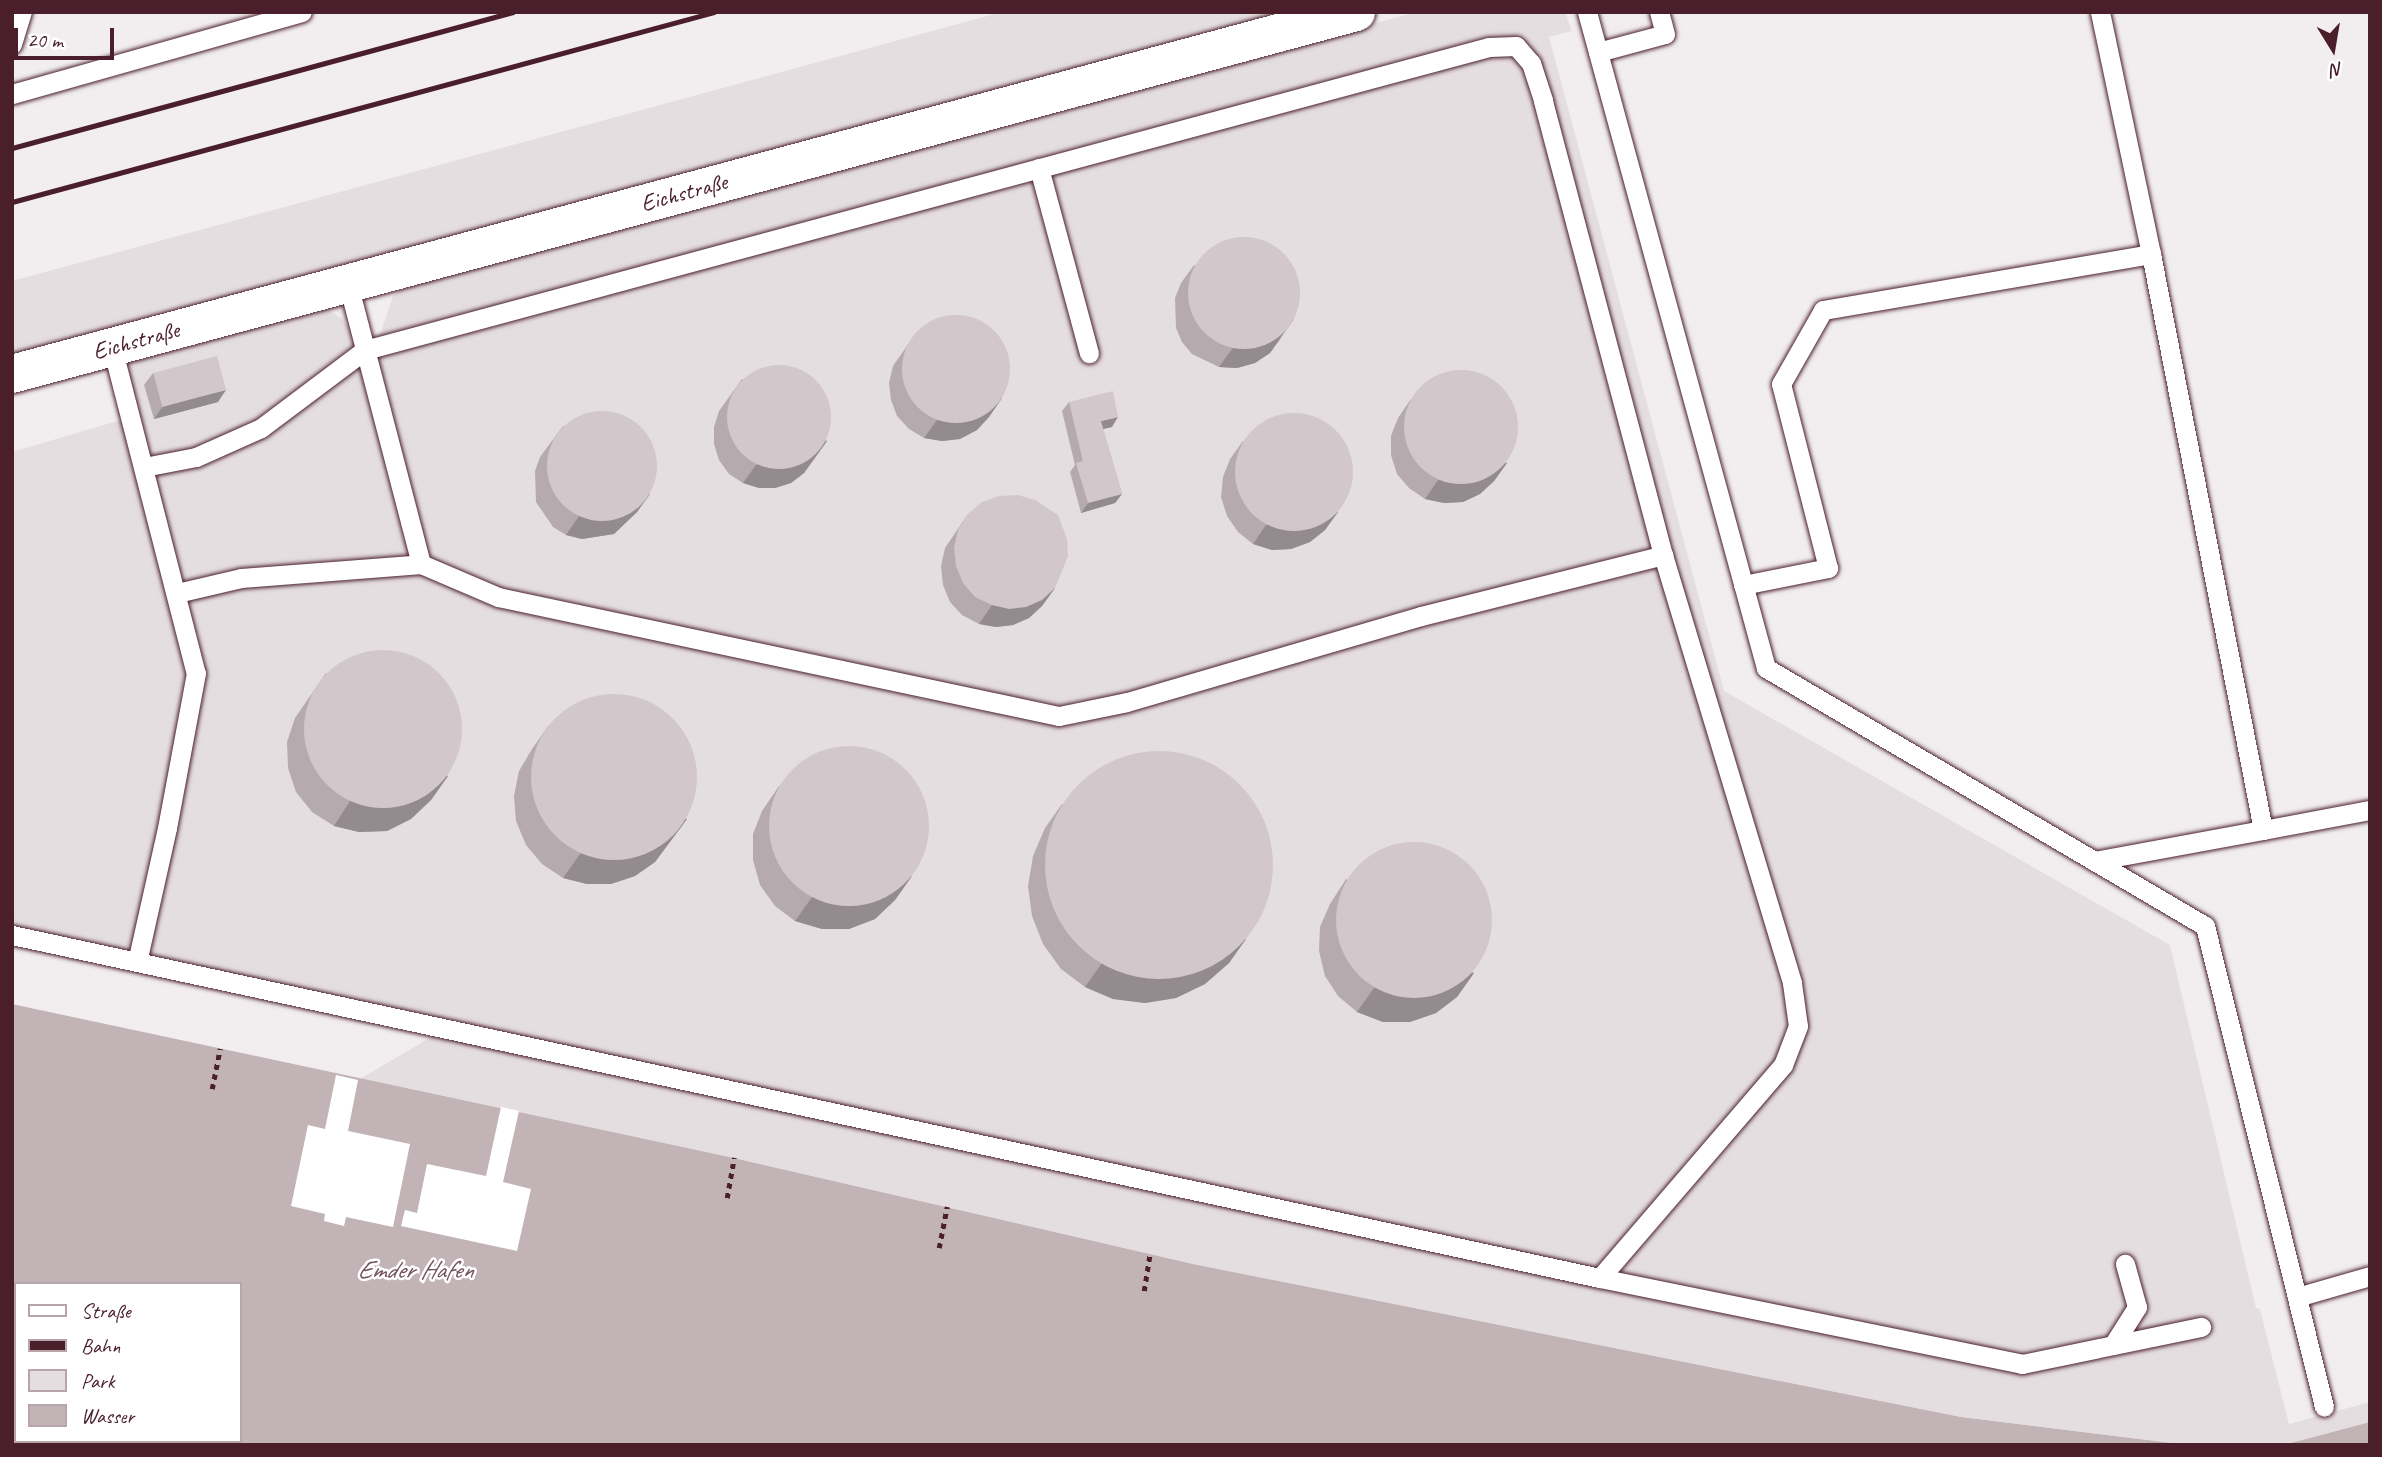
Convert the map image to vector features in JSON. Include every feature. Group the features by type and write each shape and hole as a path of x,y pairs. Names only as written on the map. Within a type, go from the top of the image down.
{"street":[{"name":"Eichstraße","path":"12,374 1356,12"}],"lane":[{"path":"12,44 22,12"},
{"path":"12,94 302,12"},
{"path":"1587,12 1766,668 2205,926 2324,1406"},
{"path":"1598,52 1665,34 1659,12"},
{"path":"2100,12 2151,254 2263,830"},
{"path":"144,467 196,457 261,428 365,350 1489,47 1516,46 1531,63 1543,101 1663,555 1792,983 1798,1026 1783,1065 1600,1278"},
{"path":"1039,168 1089,353"},
{"path":"1743,585 1828,568 1781,384 1823,310 2151,254"},
{"path":"348,284 421,564"},
{"path":"113,347 196,673 167,828 137,962"},
{"path":"177,593 241,578 421,564 498,597 1059,716 1127,702 1421,616 1663,555"},
{"path":"2094,861 2370,810"},
{"path":"12,935 1600,1278 2022,1364 2201,1327"},
{"path":"2113,1345 2137,1307 2125,1264"},
{"path":"2297,1297 2370,1276"}],"path":[{"path":"212,1089 220,1049"},
{"path":"727,1198 734,1158"},
{"path":"939,1248 947,1207"},
{"path":"1144,1292 1150,1254"}],"shaded area":[{"path":"12,12 2370,12 2370,1422 2283,1445 2188,1445 734,1158 12,1004"}],"green space":[{"path":"1002,12 1289,12 325,307 343,320 365,350 381,332 393,296 418,279 1417,12 1565,12 1572,31 1549,37 1724,691 2170,945 2256,1308 2260,1309 2289,1424 2370,1402 2370,1422 2283,1445 2188,1445 1961,1417 1193,1264 734,1158 358,1080 445,1029 12,935 12,452 131,417 112,347 12,374 12,281"}],"water":[{"name":"Emder Hafen","path":"12,1004 734,1158 1193,1264 1961,1417 2188,1445 12,1445"},
{"path":"2370,1422 2370,1445 2283,1445"}],"pier":[{"path":"336,1075 358,1080 348,1131 410,1144 393,1227 346,1217 344,1226 324,1221 325,1214 291,1206 308,1125 325,1129"},
{"path":"501,1107 519,1111 503,1182 531,1189 517,1251 401,1226 405,1210 417,1213 427,1164 486,1176"}],"building":[{"path":"1244,237 1266,241 1284,253 1296,271 1300,293 1296,315 1284,333 1266,345 1244,349 1222,345 1204,333 1192,315 1188,293 1192,271 1204,253 1222,241"},
{"path":"956,315 977,319 994,331 1006,348 1010,369 1006,390 994,407 977,419 956,423 935,419 918,407 906,390 902,369 906,348 918,331 935,319"},
{"path":"217,356 226,390 162,407 153,373"},
{"path":"779,365 799,369 816,380 827,397 831,417 827,437 816,454 799,465 779,469 759,465 742,454 731,437 727,417 731,397 742,380 759,369"},
{"path":"1461,370 1483,374 1493,379 1509,395 1514,405 1518,427 1514,449 1509,459 1493,475 1483,480 1461,484 1439,480 1429,475 1413,459 1408,449 1404,427 1408,405 1413,395 1429,379 1439,374"},
{"path":"1113,391 1118,417 1101,421 1122,494 1088,503 1076,463 1083,461 1069,402"},
{"path":"602,411 623,416 641,427 652,445 657,466 652,487 641,505 623,516 602,521 581,516 563,505 552,487 547,466 552,445 563,427 581,416"},
{"path":"1294,413 1317,418 1336,430 1348,449 1353,472 1348,495 1336,514 1317,526 1294,531 1271,526 1252,514 1240,495 1235,472 1240,449 1252,430 1271,418"},
{"path":"1018,495 1035,500 1058,515 1067,539 1068,556 1055,588 1042,600 1026,607 1009,609 975,597 963,583 956,566 954,548 958,530 968,514 982,502 999,496"},
{"path":"383,650 413,656 439,673 456,699 462,729 456,759 439,785 413,802 383,808 353,802 327,785 310,759 304,729 310,699 327,673 353,656"},
{"path":"614,694 646,700 673,718 691,745 697,777 691,809 673,836 646,854 614,860 582,854 555,836 537,809 531,777 537,745 555,718 582,700"},
{"path":"849,746 880,752 905,770 923,795 929,826 923,857 905,882 880,900 849,906 818,900 793,882 775,857 769,826 775,795 793,770 818,752"},
{"path":"1159,751 1192,756 1213,765 1231,777 1247,793 1268,832 1273,865 1268,898 1259,919 1247,937 1231,953 1192,974 1159,979 1126,974 1105,965 1087,953 1071,937 1050,898 1045,865 1050,832 1059,811 1071,793 1087,777 1126,756"},
{"path":"1414,842 1444,848 1469,865 1486,890 1492,920 1486,950 1469,975 1444,992 1414,998 1384,992 1359,975 1342,950 1336,920 1342,890 1359,865 1384,848"}],"railway":[{"path":"12,148 513,12"},
{"path":"12,202 714,12"}]}
